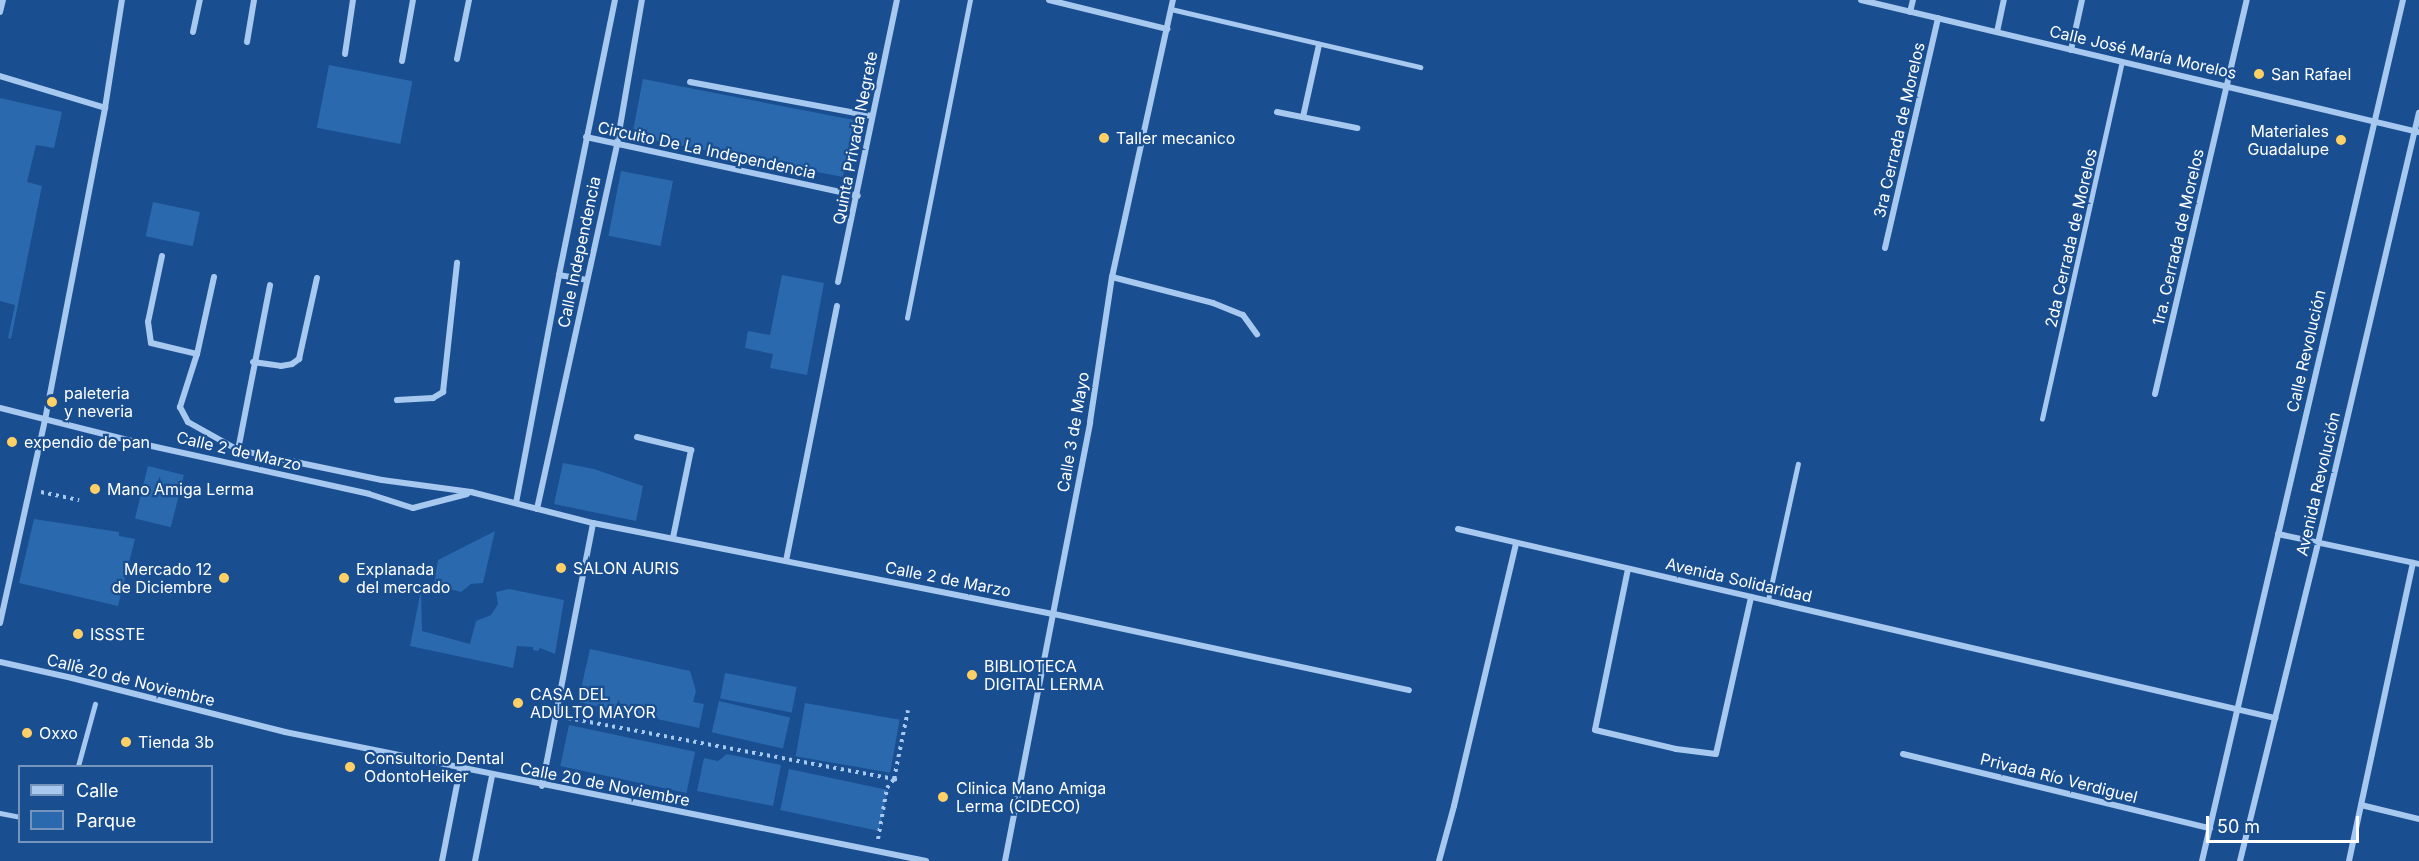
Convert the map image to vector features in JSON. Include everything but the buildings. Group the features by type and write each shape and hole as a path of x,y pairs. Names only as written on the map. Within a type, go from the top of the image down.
{"street":[{"path":"0,12 3,0"},
{"path":"0,623 45,420 105,108 122,0"},
{"path":"193,32 200,0"},
{"path":"248,42 255,0"},
{"path":"345,54 353,0"},
{"path":"402,61 413,0"},
{"path":"457,59 469,0"},
{"name":"Calle Independencia","path":"516,503 586,137 615,0"},
{"name":"Calle Independencia","path":"537,509 617,144 642,0"},
{"name":"Quinta Privada Negrete","path":"838,282 858,196 872,116 897,0"},
{"path":"1049,0 1167,28"},
{"name":"Calle 3 de Mayo","path":"1005,861 1090,422 1112,277 1173,0"},
{"name":"Calle José María Morelos","path":"1861,0 2374,119 2417,131"},
{"path":"1910,12 1913,0"},
{"path":"1997,32 2004,0"},
{"path":"2071,50 2082,0"},
{"name":"1ra. Cerrada de Morelos","path":"2155,394 2247,0"},
{"name":"Calle Revolución","path":"2202,861 2403,0"},
{"name":"3ra Cerrada de Morelos","path":"1885,248 1938,18"},
{"path":"1303,117 1319,45"},
{"path":"0,76 105,108"},
{"path":"690,82 872,116"},
{"path":"1276,112 1356,128"},
{"name":"Avenida Revolución","path":"2240,861 2417,131 2419,113"},
{"name":"Circuito De La Independencia","path":"586,137 858,196"},
{"path":"162,256 148,322 151,343 197,354 214,277"},
{"path":"397,400 433,398 443,392 457,263"},
{"path":"559,275 586,280"},
{"path":"1112,277 1213,303 1243,315 1257,334"},
{"path":"253,362 281,366 292,364 299,359 317,278"},
{"path":"238,450 253,362 270,285"},
{"path":"786,561 837,306"},
{"name":"Calle 2 de Marzo","path":"197,354 181,398 180,407 183,416 238,450 382,480 471,492 593,523 1054,614 1409,690"},
{"name":"Calle 2 de Marzo","path":"0,408 369,494 413,508 471,492"},
{"path":"637,437 691,450 673,538"},
{"path":"542,786 593,523"},
{"name":"Avenida Solidaridad","path":"1458,529 2276,718"},
{"path":"2278,534 2416,563 2349,861"},
{"path":"1439,861 1516,543"},
{"path":"1628,569 1595,730 1676,749 1716,754 1751,597"},
{"name":"Calle 20 de Noviembre","path":"0,662 285,732 492,776 926,861"},
{"name":"Privada Río Verdiguel","path":"1903,754 2210,828"},
{"path":"442,861 460,769"},
{"path":"475,861 492,776"},
{"path":"2361,805 2419,819"}],"lane":[{"path":"907,318 970,0"},
{"path":"1171,9 1420,67"},
{"name":"2da Cerrada de Morelos","path":"2042,419 2122,62"},
{"path":"1768,600 1798,464"},
{"path":"78,765 95,704"},
{"path":"0,813 18,817"}],"path":[{"path":"29,489 79,500"},
{"path":"876,852 887,788 894,779 909,710"},
{"path":"556,715 901,781"}],"green space":[{"path":"329,65 412,81 400,144 317,128"},
{"path":"643,79 854,120 843,177 632,136"},
{"path":"0,98 62,112 54,148 36,145 27,182 42,186 11,339 8,338 15,305 0,301"},
{"path":"621,171 673,181 660,246 608,236"},
{"path":"153,202 200,212 193,246 146,236"},
{"path":"782,275 824,283 807,375 770,368 773,354 745,348 748,331 770,335"},
{"path":"563,463 594,469 643,486 636,521 554,504"},
{"path":"148,466 184,475 171,527 135,518"},
{"path":"34,519 119,532 119,536 135,539 118,606 19,583"},
{"path":"495,531 483,583 471,584 461,592 434,585 438,560"},
{"path":"509,589 564,600 555,654 540,648 538,651 533,650 533,647 517,646 513,668 410,646 421,590 422,631 470,644 476,621 491,615 498,604 496,592"},
{"path":"590,649 690,671 696,691 693,702 704,704 699,728 578,702"},
{"path":"725,673 797,687 792,712 720,699"},
{"path":"719,701 790,717 783,749 712,732"},
{"path":"805,703 900,720 890,773 796,756"},
{"path":"569,725 695,752 686,793 560,766"},
{"path":"727,754 781,765 773,806 697,791 704,758 718,761"},
{"path":"789,769 888,790 879,831 780,810"}],"place":[{"name":"San Rafael","path":"2259,74"},
{"name":"Taller mecanico","path":"1104,138"},
{"name":"Materiales Guadalupe","path":"2341,140"},
{"name":"paleteria y neveria","path":"52,402"},
{"name":"expendio de pan","path":"12,442"},
{"name":"Mano Amiga Lerma","path":"95,489"},
{"name":"SALON AURIS","path":"561,568"},
{"name":"Mercado 12 de Diciembre","path":"224,578"},
{"name":"Explanada del mercado","path":"344,578"},
{"name":"ISSSTE","path":"78,634"},
{"name":"BIBLIOTECA DIGITAL LERMA","path":"972,675"},
{"name":"CASA DEL ADULTO MAYOR","path":"518,703"},
{"name":"Oxxo","path":"27,733"},
{"name":"Tienda 3b","path":"126,742"},
{"name":"Consultorio Dental OdontoHeiker","path":"350,767"},
{"name":"Clinica Mano Amiga Lerma (CIDECO)","path":"943,797"}]}
